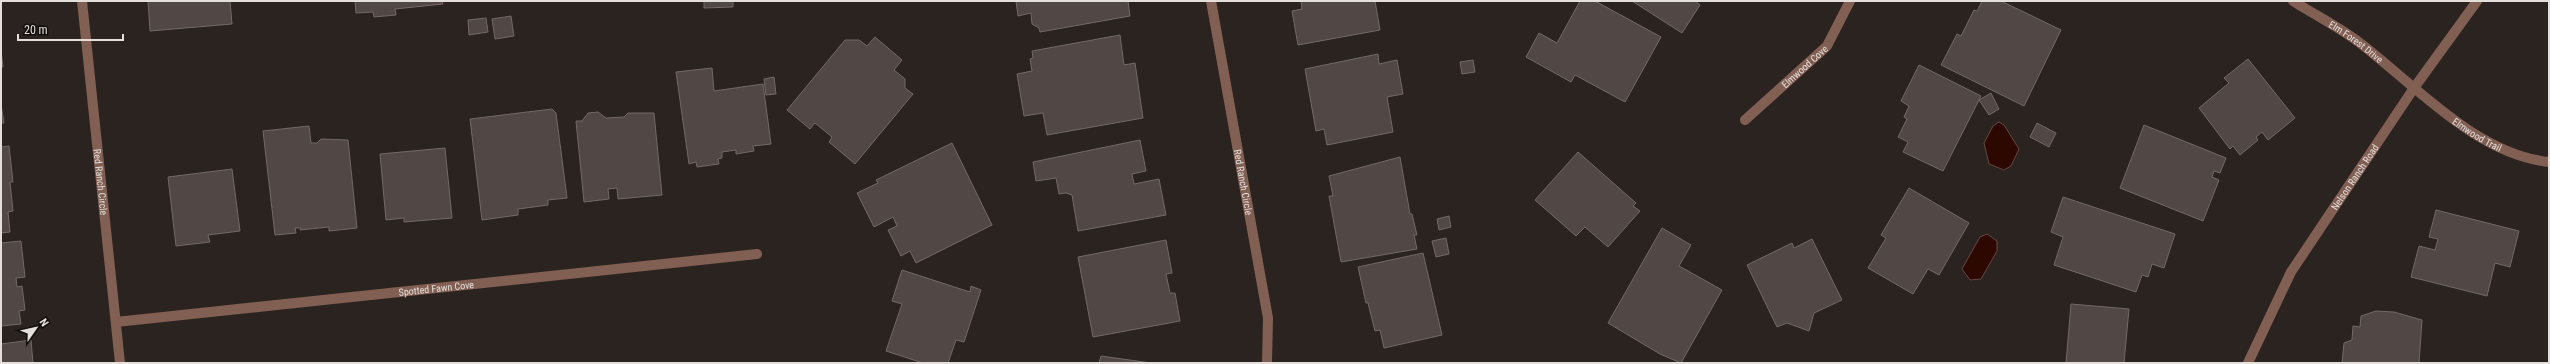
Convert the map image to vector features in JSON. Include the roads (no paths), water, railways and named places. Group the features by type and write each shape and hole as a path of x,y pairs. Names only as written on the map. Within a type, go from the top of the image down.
{"street":[{"name":"Red Ranch Circle","path":"82,1 120,363"},
{"name":"Red Ranch Circle","path":"1211,1 1268,318 1267,363"},
{"name":"Elmwood Cove","path":"1745,120 1827,46 1850,1"},
{"name":"Elm Forest Drive","path":"2293,1 2358,41 2414,88"},
{"name":"Nelson Ranch Road","path":"2248,363 2291,272 2414,88 2478,1"},
{"name":"Elmwood Trail","path":"2414,88 2465,130 2528,160 2549,162"},
{"name":"Spotted Fawn Cove","path":"116,322 757,254"}]}
